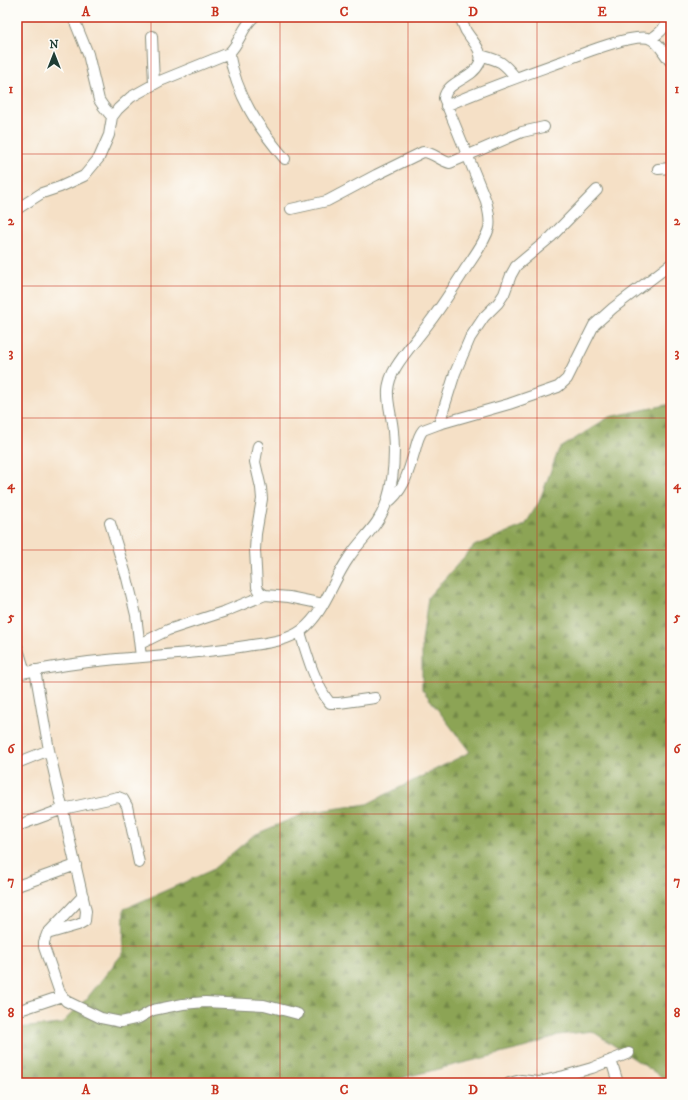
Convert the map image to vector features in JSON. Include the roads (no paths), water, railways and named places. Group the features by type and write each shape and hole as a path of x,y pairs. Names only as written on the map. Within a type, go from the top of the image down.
{"street":[{"path":"73,17 88,54 100,100 112,117"},
{"path":"17,209 42,193 84,176 99,158 109,134 112,117 118,108 131,97 154,84 229,53 233,49 244,28 254,17"},
{"path":"17,646 21,673 116,659 209,652 276,641 291,637 300,632 313,620 341,569 355,548 376,524 386,504 391,487 393,458 393,430 387,399 390,378 396,367 430,322 472,259 483,242 489,228 489,213 486,201 444,98 446,92 454,84 478,67 480,62 480,55 477,48 460,17"},
{"path":"651,39 663,29 666,24 666,17"},
{"path":"152,36 154,84"},
{"path":"446,106 516,78 598,48 641,38 651,39 657,44 666,58 671,62"},
{"path":"229,53 235,79 243,99 266,136 285,159"},
{"path":"480,55 500,61 516,78"},
{"path":"291,209 327,201 422,152 431,153 445,162 450,163 522,132 544,127"},
{"path":"658,169 671,168"},
{"path":"439,424 455,373 470,338 484,317 498,303 504,294 511,274 516,266 551,237 597,190"},
{"path":"386,504 393,499 400,490 407,475 421,433 426,428 508,404 558,387 567,379 594,325 607,313 671,264"},
{"path":"258,446 255,462 262,488 262,499 256,534 255,565 257,587 260,592 265,595"},
{"path":"110,523 128,578 136,615 141,657"},
{"path":"140,644 168,630 226,611 265,595 294,597 323,604"},
{"path":"300,632 312,671 330,703 334,704 375,698"},
{"path":"35,670 49,750 86,911 85,921 78,925 47,934"},
{"path":"17,763 49,750"},
{"path":"17,826 63,809 118,797 123,799 127,806 139,863"},
{"path":"17,886 76,865"},
{"path":"82,896 47,934 44,942 44,947 54,978 62,996 66,1001 101,1018 121,1022 139,1018 153,1010 183,1004 205,1002 264,1005 298,1014"},
{"path":"17,1011 62,996"},
{"path":"509,1083 521,1080 539,1082 569,1079 629,1053"},
{"path":"612,1060 618,1083"}]}
